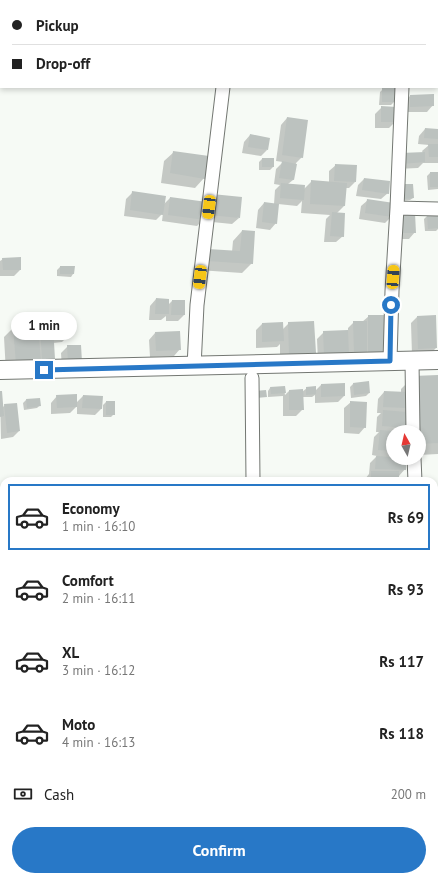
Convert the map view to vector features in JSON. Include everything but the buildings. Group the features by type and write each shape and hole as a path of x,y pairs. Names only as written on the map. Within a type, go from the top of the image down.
{"street":[{"path":"194,366 197,304 223,88"},
{"path":"390,361 402,88"},
{"path":"397,208 438,209"},
{"path":"0,370 438,360"},
{"path":"412,361 413,425"},
{"path":"252,378 254,477"},
{"path":"414,465 415,477"}],"route":[{"path":"44,370 390,361 391,305"}]}
